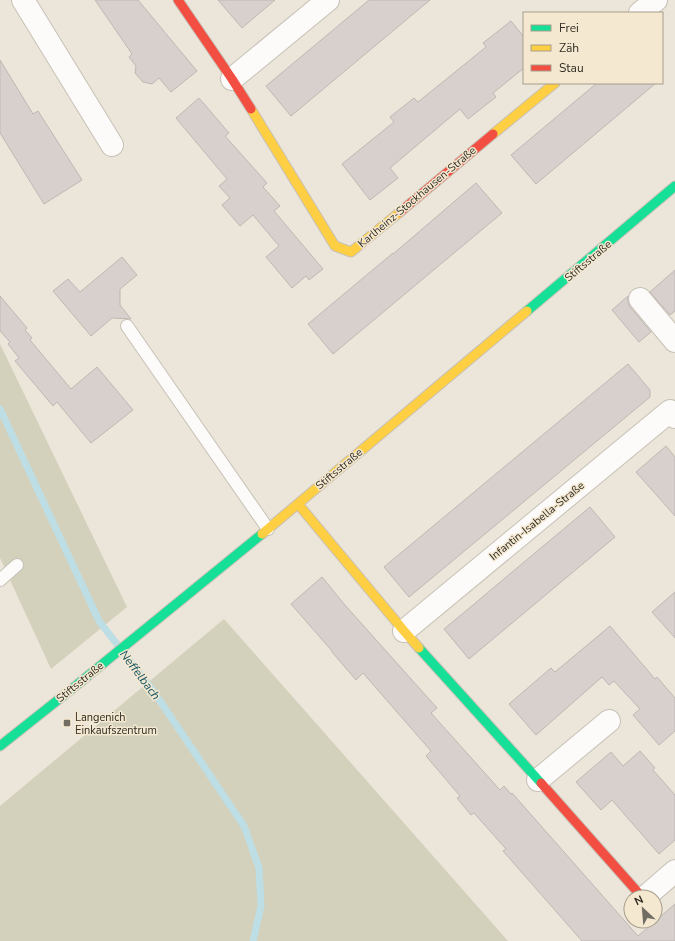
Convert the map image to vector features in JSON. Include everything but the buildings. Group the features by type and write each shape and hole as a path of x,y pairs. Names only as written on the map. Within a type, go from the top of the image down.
{"street":[{"path":"23,0 112,145"},
{"name":"Karlheinz-Stockhausen-Straße","path":"178,0 232,79 335,246 351,252 554,84"},
{"path":"232,79 328,0"},
{"path":"641,12 656,0"},
{"name":"Stiftsstraße","path":"0,746 298,504 675,186"},
{"path":"640,300 675,341"},
{"name":"Infantin-Isabella-Straße","path":"404,631 673,412"},
{"path":"298,504 404,631 635,889"},
{"path":"538,780 609,721"},
{"path":"654,889 675,871"}],"lane":[{"path":"127,326 268,528"},
{"path":"0,580 17,565"}],"shaded area":[{"path":"0,344 127,607 51,669 0,558"},
{"path":"224,619 508,941 0,941 0,806"}],"waterway":[{"name":"Neffelbach","path":"0,409 99,621 154,692 244,826 259,868 261,906 253,941"}],"traffic: fast":[{"path":"527,311 675,186"},
{"path":"0,746 262,534"},
{"path":"419,648 541,783"}],"traffic: slow":[{"path":"493,134 554,84"},
{"path":"251,109 335,246 351,252 400,212"},
{"path":"262,534 527,311"},
{"path":"298,504 419,648"}],"traffic: jam":[{"path":"178,0 251,109"},
{"path":"400,212 493,134"},
{"path":"541,783 635,889"}],"place":[{"name":"Langenich Einkaufszentrum","path":"67,723"}]}
